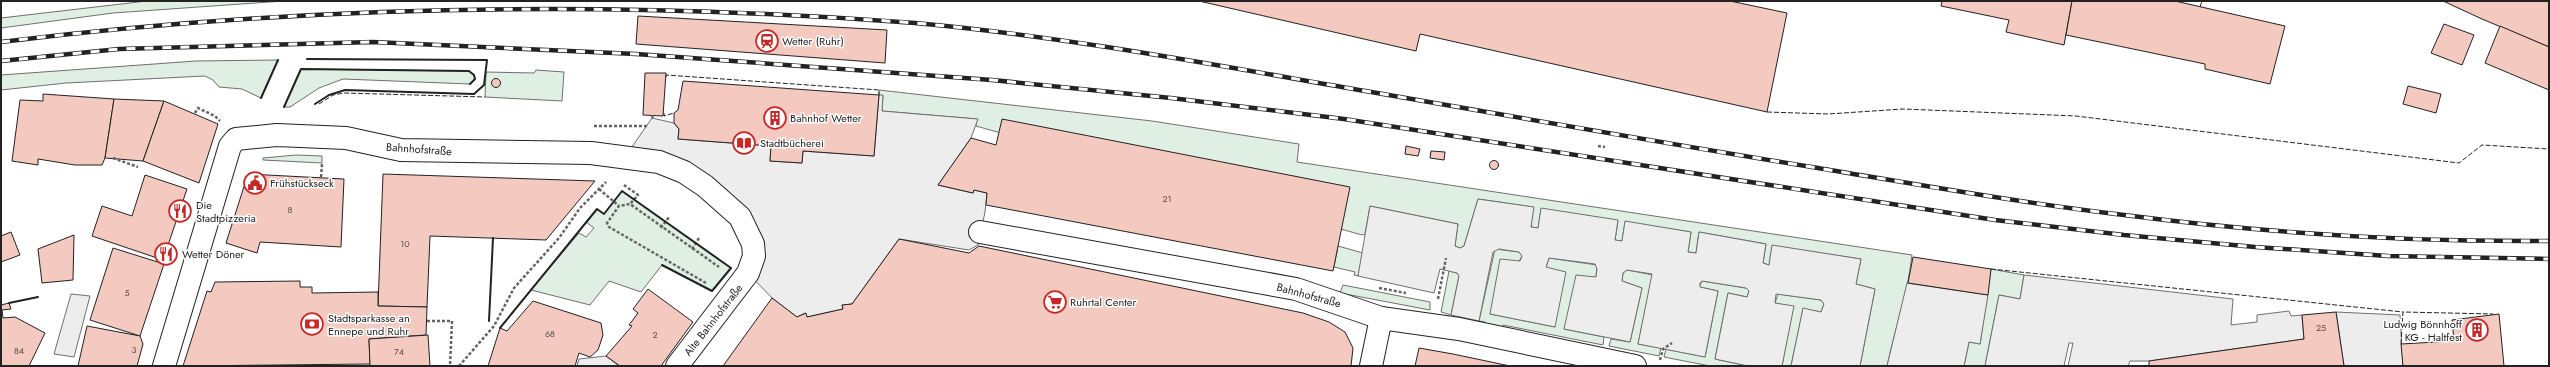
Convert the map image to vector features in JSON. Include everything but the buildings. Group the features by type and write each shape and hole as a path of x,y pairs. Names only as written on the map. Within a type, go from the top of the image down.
{"street":[{"name":"Bahnhofstraße","path":"164,366 230,146 236,139 277,136 346,138 401,150 591,153 659,162 684,172 724,201 740,217 753,244 754,256 748,273"},
{"name":"Bahnhofstraße","path":"990,234 1296,289 1381,318 1432,325 1631,366"},
{"name":"Alte Bahnhofstraße","path":"677,366 748,273"},
{"path":"1371,366 1381,318"}],"path":[{"path":"196,113 198,108 215,116"},
{"path":"594,129 594,125 647,126"},
{"path":"1598,146 1605,147"},
{"path":"458,366 494,326 514,288 559,238 580,208 612,176 624,157"},
{"path":"113,158 138,167"},
{"path":"599,189 619,206"},
{"path":"638,195 630,204 619,206 609,218 607,223 609,227 729,298"},
{"path":"630,204 661,228 720,268 715,273"},
{"path":"661,228 669,217"},
{"path":"692,249 699,238"},
{"path":"1432,325 1446,258"},
{"path":"706,283 710,278"},
{"path":"427,321 452,321 450,366"},
{"path":"1659,366 1663,349 1672,343"}],"green space":[{"path":"147,1 284,1 113,13 1,28 1,18"},
{"path":"278,60 261,98 242,89 219,87 213,80 205,76 66,83 1,90 1,75 196,61"},
{"path":"301,69 469,71 474,75 475,79 470,84 343,79 319,88 290,107 284,107"},
{"path":"536,70 564,72 562,101 485,97 486,72 534,73"},
{"path":"879,90 1152,121 1299,144 1297,162 1912,255 1910,269 1887,366 1860,366 1875,289 1856,284 1861,259 1772,246 1769,265 1763,263 1766,244 1699,232 1696,253 1688,252 1691,232 1625,222 1622,241 1615,240 1618,221 1541,209 1538,228 1531,227 1533,207 1478,199 1464,246 1460,248 1455,246 1458,224 1370,206 1365,234 1362,235 976,126 977,119 882,111 883,96 879,95"},
{"path":"296,155 322,156 322,163 263,160 263,158"},
{"path":"622,191 731,268 712,291 662,265 641,292 609,281 590,305 531,290 579,233 586,237 594,228 586,222 597,209 604,214"},
{"path":"1338,246 1363,253 1358,276 1354,275 1355,272 1334,267"},
{"path":"1495,249 1519,252 1522,256 1490,314 1555,327 1546,267 1549,258 1597,265 1596,277 1564,329 1604,337 1603,345 1503,325 1502,329 1484,325 1485,322 1479,321"},
{"path":"1991,269 2024,275 2020,299 1999,295 1985,366 1964,366 1969,342 1980,344"},
{"path":"1627,270 1653,275 1638,344 1661,348 1659,356 1609,346 1611,339 1630,342 1642,288 1622,281 1623,273"},
{"path":"1449,271 1457,273 1459,276 1451,315 1441,312"},
{"path":"1702,281 1746,288 1749,291 1747,297 1728,293 1715,359 1748,366 1710,366 1664,357 1666,349 1705,357 1718,291 1699,287"},
{"path":"1343,285 1430,302 1430,310 1340,293"},
{"path":"1778,294 1821,300 1824,304 1821,312 1803,309 1791,366 1782,366 1793,307 1775,303"}],"shaded area":[{"path":"879,95 883,95 882,111 978,119 971,138 938,185 973,193 974,190 987,193 985,212 978,245 969,250 899,239 852,304 842,305 843,309 807,317 805,313 797,317 772,298 748,273 754,256 724,201 625,157 652,118 674,123 679,129 678,139 771,146 770,161 802,163 803,151 874,156"},
{"path":"1478,199 1534,207 1531,227 1538,228 1541,208 1618,220 1615,240 1622,241 1625,221 1691,232 1688,252 1696,253 1699,232 1766,244 1763,263 1769,265 1772,245 1861,259 1856,284 1875,289 1860,366 1791,366 1803,308 1821,312 1824,304 1821,300 1776,294 1775,303 1794,306 1782,366 1748,366 1715,359 1728,293 1747,297 1749,291 1746,288 1702,281 1700,283 1700,287 1718,291 1705,357 1638,344 1652,274 1627,270 1623,273 1622,281 1642,288 1630,342 1564,329 1576,275 1596,277 1597,269 1595,264 1549,258 1546,267 1566,272 1555,327 1490,314 1500,259 1520,261 1522,256 1519,252 1499,249 1493,252 1479,321 1451,315 1459,276 1457,273 1440,269 1434,293 1358,276 1370,206 1458,224 1455,246 1460,248 1464,246"},
{"path":"2024,275 2233,299 2231,325 2257,322 2257,315 2289,311 2291,316 2302,315 2304,339 2149,361 2130,361 2128,366 2068,366 2073,343 2069,343 2064,366 1985,366 1999,295 2020,299"},
{"path":"1907,283 1988,295 1980,344 1969,342 1964,366 1887,366"},
{"path":"71,294 90,296 74,357 54,354"},
{"path":"2336,312 2400,315 2403,366 2344,366"},
{"path":"606,356 619,366 577,366 579,359"}],"railway":[{"path":"1,42 229,20 457,10 572,9 686,11 915,23 1024,35 1132,51 1701,149 2048,205 2230,227 2336,235 2443,240 2549,241"},
{"path":"1,61 119,49 373,42 636,54 992,80 1171,98 1344,119 1995,220 2124,235 2255,247 2388,256 2549,259"}],"fence":[{"path":"2200,7 2202,1"},
{"path":"666,77 666,75 879,90 879,95"},
{"path":"319,104 333,95 344,93 485,97"},
{"path":"1767,112 1828,114 1903,109 2076,116 2459,163 2482,145 2549,149"},
{"path":"664,113 664,116 674,113"},
{"path":"1991,269 2403,312"},
{"path":"2401,344 2403,312 2493,314"}],"wall":[{"path":"307,59 487,60 484,85 474,94 345,90 329,95 315,104"},
{"path":"261,98 278,60"},
{"path":"284,107 301,69 469,71 474,75 475,79 470,84"},
{"path":"500,328 597,209 604,214 622,191 731,268 712,291 662,265"},
{"path":"489,321 493,238"},
{"path":"9,303 38,297"}],"place":[{"name":"Wetter (Ruhr)","path":"767,41"},
{"name":"Bahnhof Wetter","path":"775,118"},
{"name":"Stadtbücherei","path":"744,143"},
{"name":"Frühstückseck","path":"255,183"},
{"name":"Die Stadtpizzeria","path":"180,211"},
{"name":"Wetter Döner","path":"166,254"},
{"name":"Ruhrtal Center","path":"1055,302"},
{"name":"Stadtsparkasse an Ennepe und Ruhr","path":"312,324"},
{"name":"Ludwig Bönnhoff KG - Haltfest","path":"2477,330"}]}
